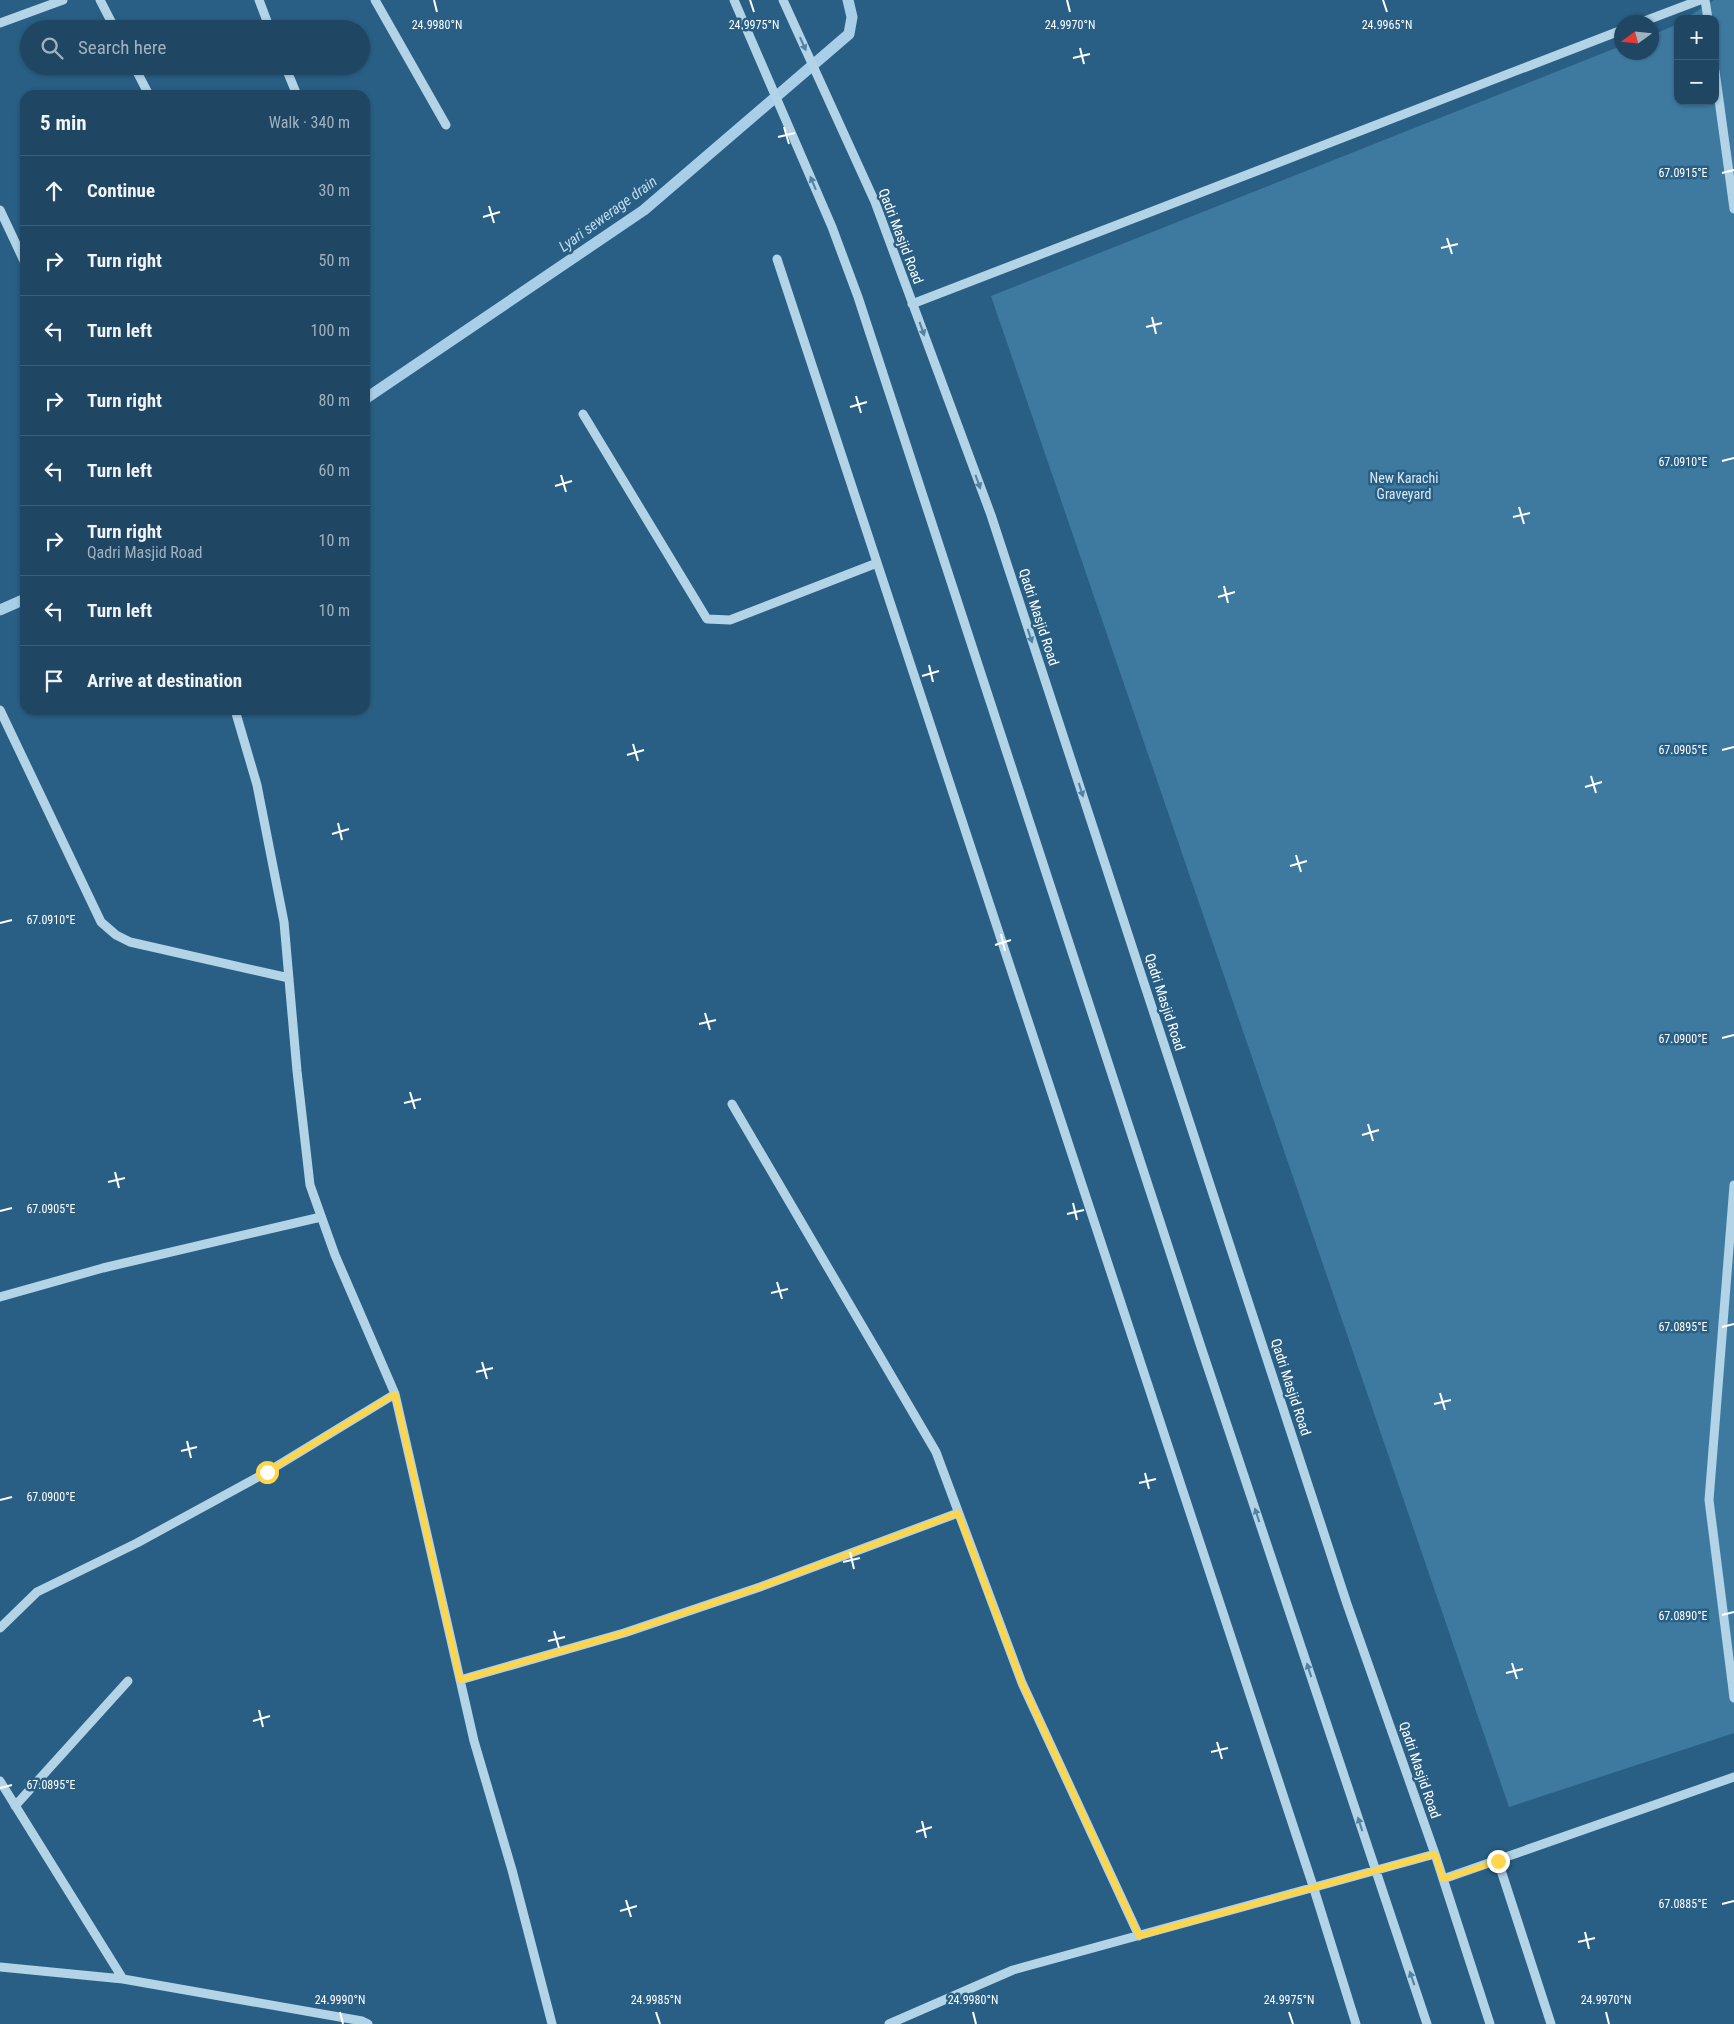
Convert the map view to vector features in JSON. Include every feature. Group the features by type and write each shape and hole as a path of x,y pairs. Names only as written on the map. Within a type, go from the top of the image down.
{"street":[{"path":"0,23 63,0"},
{"path":"100,0 110,20"},
{"path":"259,0 267,20"},
{"path":"375,0 446,125"},
{"path":"734,0 832,227 858,296 1194,1325 1427,2024"},
{"name":"Qadri Masjid Road","path":"783,0 875,202 991,515 1347,1604 1435,1854 1490,2024"},
{"path":"1659,16 1700,0"},
{"path":"1706,0 1708,15"},
{"path":"912,304 1614,33"},
{"path":"139,75 146,90"},
{"path":"289,75 295,90"},
{"path":"1719,101 1734,208"},
{"path":"0,210 20,252"},
{"path":"778,259 1314,1889 1356,2024"},
{"path":"583,414 707,619 730,620 877,563"},
{"path":"0,710 102,922 116,935 130,942 289,978"},
{"path":"236,715 257,785 284,922 296,1071 310,1185 335,1255 395,1394 474,1741 512,1870 552,2024"},
{"path":"732,1104 936,1452 1022,1683 1139,1936"},
{"path":"1734,1185 1709,1500 1734,1698"},
{"path":"0,1297 103,1268 321,1216"},
{"path":"0,1628 37,1592 137,1543 267,1472 395,1394"},
{"path":"460,1680 633,1630 760,1587 958,1513"},
{"path":"16,1806 128,1681"},
{"path":"1443,1879 1734,1778"},
{"path":"0,1781 123,1979"},
{"path":"889,2024 1013,1970 1314,1889 1435,1854"},
{"path":"1498,1861 1551,2024"},
{"path":"0,1966 123,1979 362,2021 368,2024"}],"green space":[{"name":"New Karachi Graveyard","path":"1714,0 1734,0 1734,1733 1509,1807 991,296 1614,49 1614,60 1659,60 1659,32 1674,26 1674,105 1719,105 1719,15 1691,15"}],"waterway":[{"name":"Lyari sewerage drain","path":"370,396 644,210 849,34 852,17 848,0"},
{"name":"Lyari sewerage drain","path":"0,610 20,601"}],"route":[{"path":"267,1472 395,1394 440,1584 460,1680 624,1633 760,1587 958,1513 1022,1683 1139,1936 1435,1854 1443,1879 1498,1861"}]}
